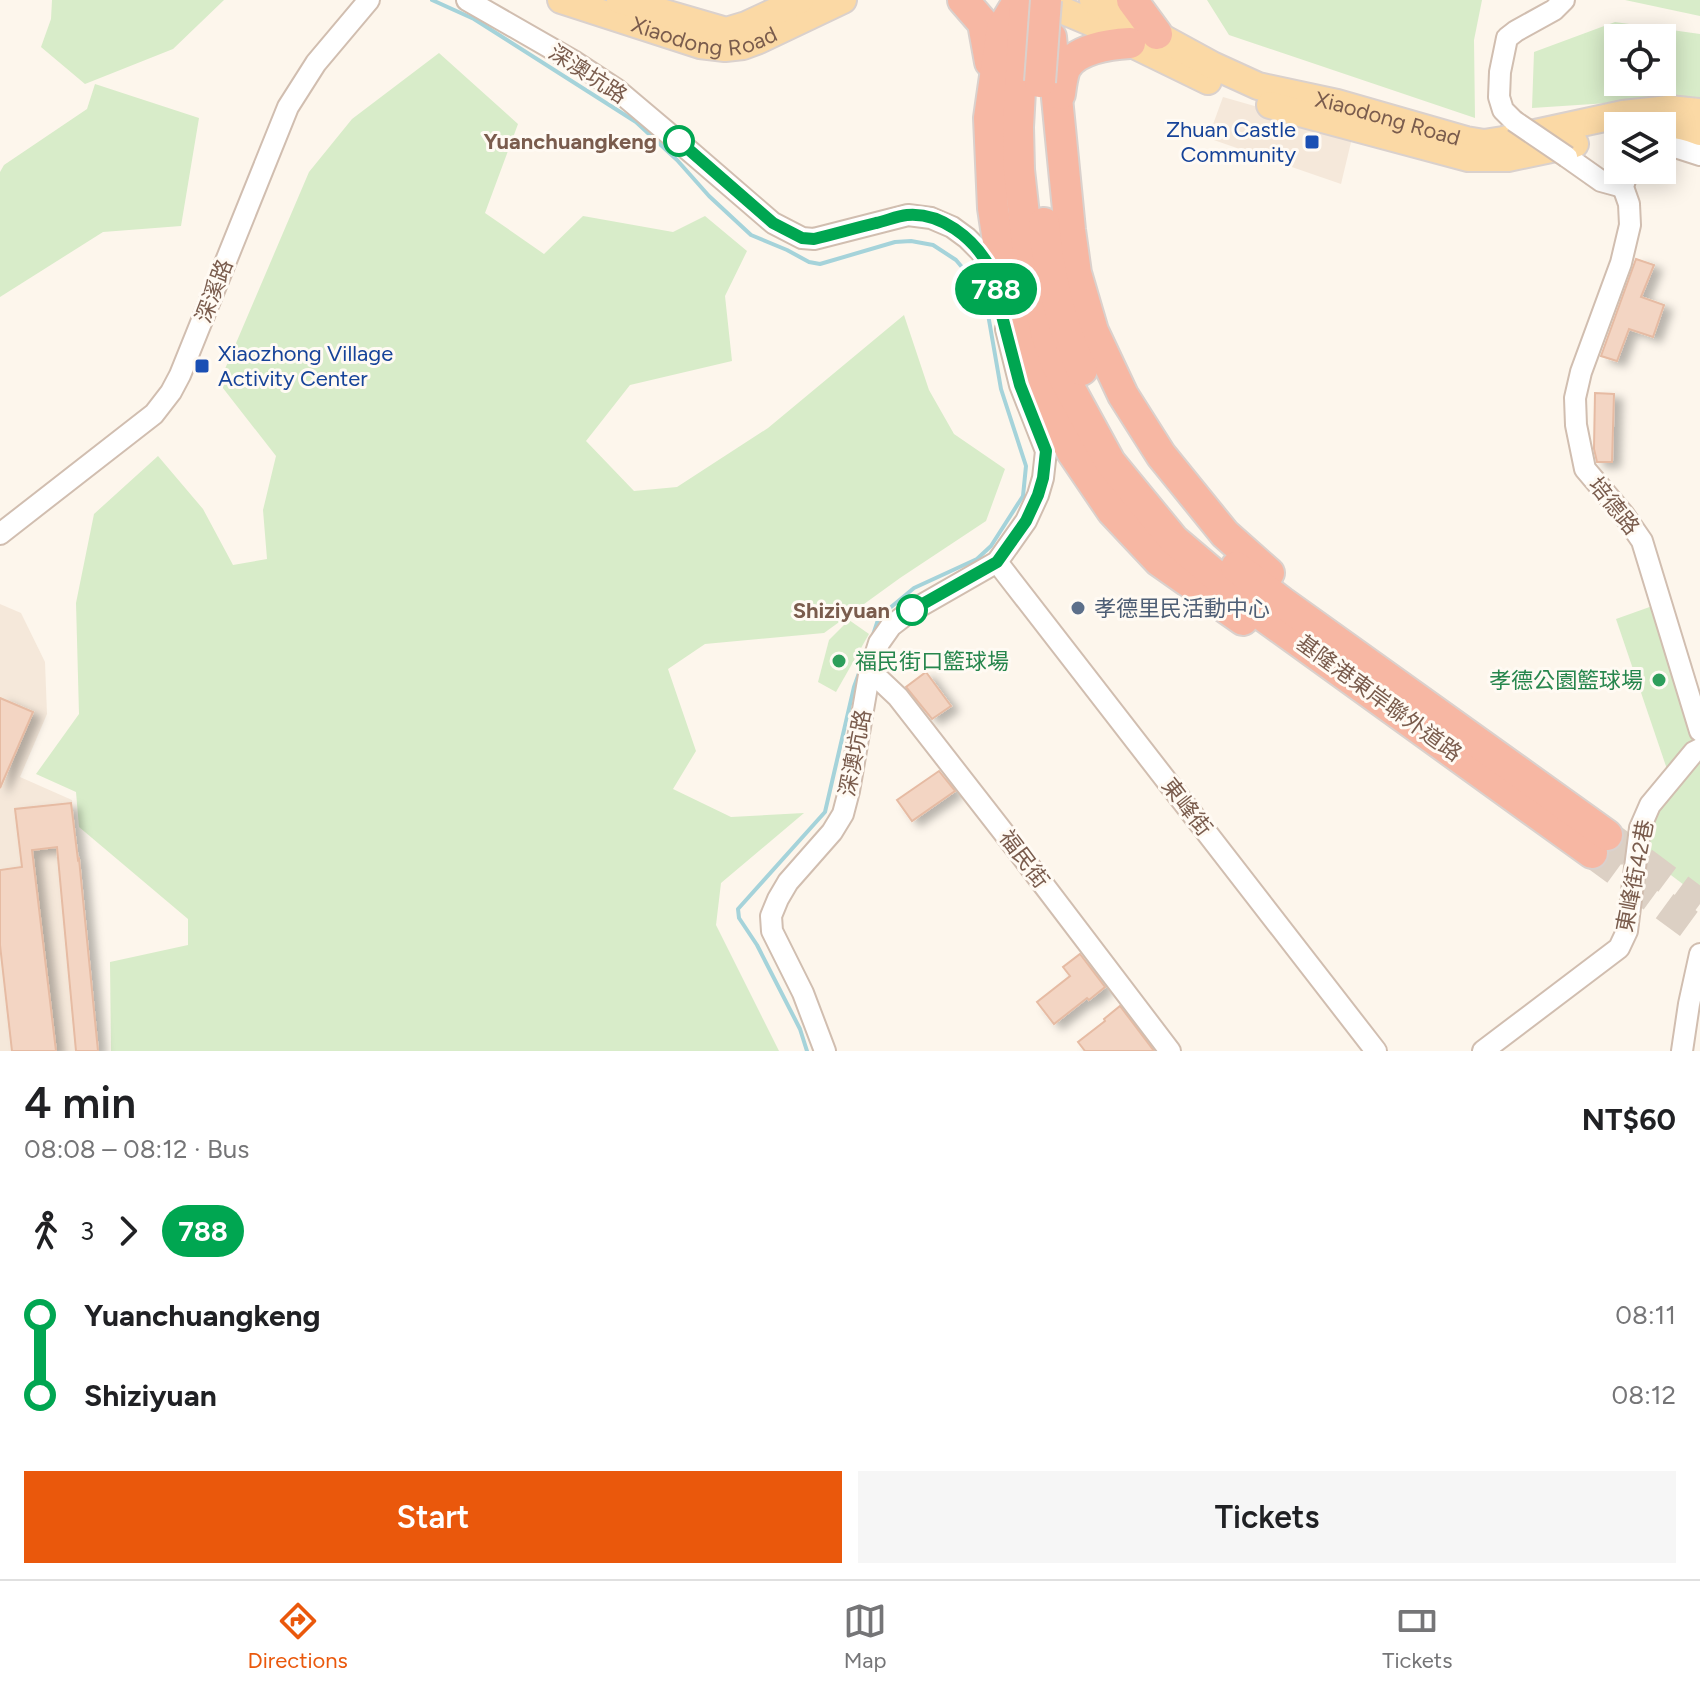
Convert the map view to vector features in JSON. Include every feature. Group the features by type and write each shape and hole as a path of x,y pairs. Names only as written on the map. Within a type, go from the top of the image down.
{"highway":[{"path":"963,0 983,23 990,61 989,118 1017,169 993,208 1002,268 1043,396 1072,452 1112,511 1159,561 1272,639 1354,667"},
{"path":"989,118 1002,28 1037,0 1061,128"},
{"name":"基隆港東岸聯外道路","path":"1037,0 1017,169 1046,243 1073,352 1130,453 1176,513 1354,667 1600,844"},
{"path":"1132,0 1143,38 1089,50 1067,64 1062,78 1061,128 1070,230 1076,273 1093,331 1123,395 1161,455 1225,534 1354,667"}],"main road":[{"name":"Xiaodong Road","path":"561,0 700,45 725,48 759,40 843,0"},
{"name":"Xiaodong Road","path":"620,0 726,31 800,0"},
{"name":"Xiaodong Road","path":"1037,0 1097,25 1143,38 1258,86 1337,103 1466,140 1484,143 1623,114 1669,109 1700,112"},
{"name":"Xiaodong Road","path":"1093,0 1143,38 1245,99 1468,158 1508,158 1604,137"},
{"path":"1676,126 1700,132"}],"street":[{"name":"深溪路","path":"0,534 154,414 171,392 288,107 316,63 369,0"},
{"name":"深澳坑路","path":"467,0 616,89 773,223 791,234 814,239 908,215 931,218 967,238 989,266 1020,385 1046,451 1043,478 1026,521 997,562 908,613 891,626 879,643 869,675 843,814 832,832 788,882 771,916 772,931 803,993 825,1051"},
{"name":"培德路","path":"1564,0 1554,10 1507,38 1499,97 1503,110 1514,121 1604,181"},
{"path":"1676,147 1700,155"},
{"name":"培德路","path":"1627,184 1630,225 1621,263 1581,372 1575,398 1576,425 1585,469 1642,541 1700,731"},
{"name":"東峰街","path":"997,562 1376,1051"},
{"name":"福民街","path":"869,675 880,680 898,697 1170,1051"},
{"name":"東峰街42巷","path":"1483,1051 1619,948 1627,931 1640,828 1650,805 1694,752 1700,749"},
{"path":"1682,1051 1700,954"}],"shaded area":[{"path":"1223,97 1353,134 1341,184 1208,138"},
{"path":"0,604 21,613 45,662 47,714 20,777 72,800 98,1051 0,1051"}],"green space":[{"path":"52,0 224,0 173,49 85,84 41,47 51,19"},
{"path":"1207,0 1482,0 1474,40 1475,118 1229,35"},
{"path":"1625,0 1700,0 1700,16"},
{"path":"1604,26 1604,96 1676,96 1676,31 1700,34 1700,97 1532,108 1534,52"},
{"path":"439,53 518,124 485,213 544,254 583,216 673,232 705,216 747,251 725,296 732,361 630,385 586,441 634,491 677,487 768,428 904,315 929,390 954,434 1005,469 986,521 824,633 705,644 668,669 696,751 673,789 731,817 804,813 721,883 716,925 779,1051 111,1051 110,962 188,945 188,919 79,827 76,792 36,774 79,714 76,603 94,514 158,456 203,509 233,565 267,559 263,510 276,456 219,383 309,172 352,119"},
{"path":"95,84 199,118 181,226 103,232 0,297 0,172 4,165 87,109"},
{"name":"孝德公園籃球場","path":"1658,604 1698,741 1669,775 1616,619"},
{"name":"福民街口籃球場","path":"849,620 869,634 836,692 818,682 829,640"},
{"path":"1700,755 1700,897 1643,854 1645,828"}],"building":[{"path":"1636,259 1654,265 1641,297 1664,305 1653,337 1629,329 1617,361 1601,356"},
{"path":"1595,393 1614,394 1612,462 1597,462 1594,449"},
{"path":"926,672 951,706 932,719 906,687"},
{"path":"0,698 33,712 0,788"},
{"path":"939,771 955,791 912,821 897,800"},
{"path":"71,803 98,1051 76,1051 57,847 32,850 56,1051 12,1051 0,945 0,870 22,867 15,809"},
{"path":"1080,954 1105,987 1054,1024 1037,1002 1070,976 1063,967"},
{"path":"1120,1006 1154,1051 1085,1051 1078,1042"}],"waterway":[{"path":"432,0 474,19 636,122 751,235 809,262 820,264 895,242 933,245 956,260 985,297 1001,389 1026,466 1023,496 991,546 977,559 914,588 879,617 872,638"},
{"path":"807,1051 800,1029 757,945 739,918 738,909 825,812 862,665"}],"tunnel":[{"path":"1607,835 1700,904"},
{"path":"1592,853 1700,932"}],"bus line":[{"name":"788","path":"679,141 773,223 791,234 814,239 908,215 931,218 967,238 989,266 1020,385 1046,451 1043,478 1026,521 997,562 912,610"}],"place":[{"name":"Yuanchuangkeng","path":"679,141"},
{"name":"Zhuan Castle Community","path":"1312,142"},
{"name":"Xiaozhong Village Activity Center","path":"202,366"},
{"name":"孝德里民活動中心","path":"1078,608"},
{"name":"Shiziyuan","path":"912,610"},
{"name":"福民街口籃球場","path":"839,661"},
{"name":"孝德公園籃球場","path":"1659,680"}]}
